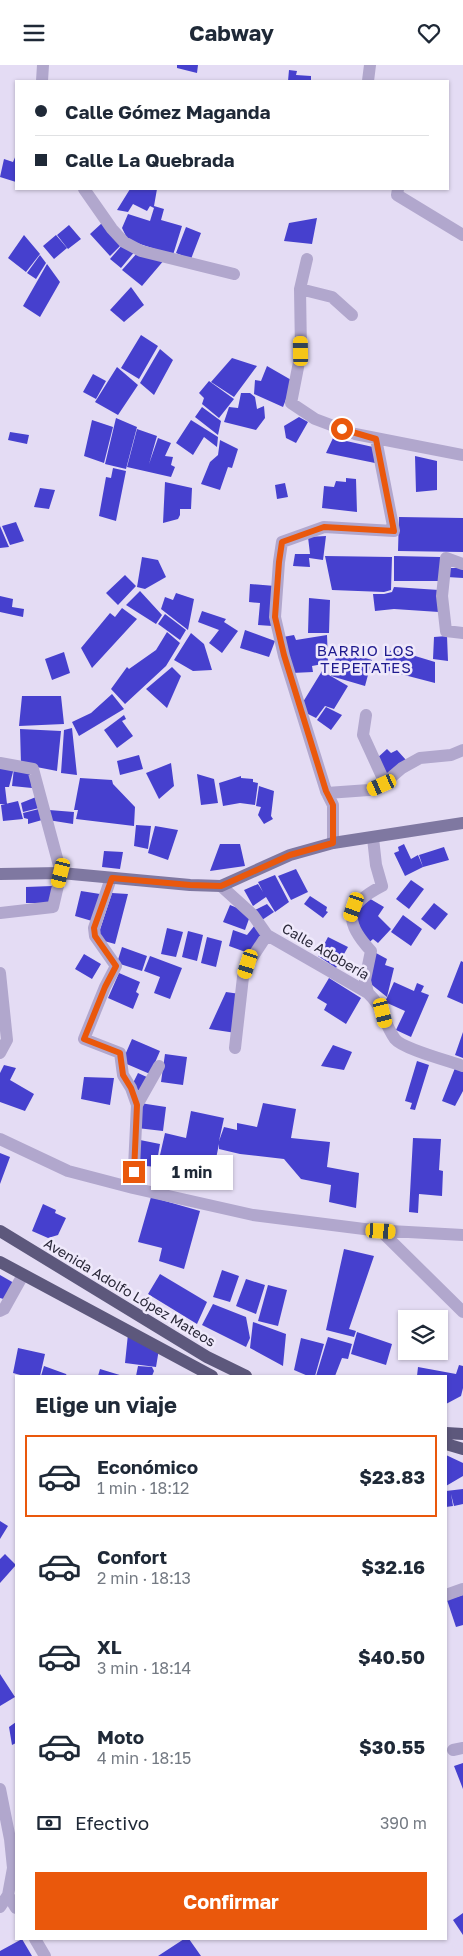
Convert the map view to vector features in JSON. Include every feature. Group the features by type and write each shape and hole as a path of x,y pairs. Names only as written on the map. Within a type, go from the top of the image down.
{"main road":[{"name":"Avenida Adolfo López Mateos","path":"0,1231 207,1357 244,1375"},
{"path":"0,1262 210,1375"},
{"path":"451,1438 463,1449"}],"street":[{"path":"42,80 43,65"},
{"path":"368,80 370,65"},
{"path":"85,190 124,243 141,251 234,274"},
{"path":"398,190 397,195 463,235"},
{"path":"307,259 300,289 301,351 291,403 315,419 376,439 463,455"},
{"path":"300,289 332,297 352,315"},
{"path":"333,843 333,805 327,793 284,655 275,617 279,562 282,542 324,527 394,531 376,439"},
{"path":"463,564 446,558 442,595 446,631 463,633"},
{"path":"366,715 363,735 385,783"},
{"path":"327,793 369,791 385,783 402,768 420,758 451,755 463,750"},
{"path":"0,763 33,769 61,873 53,907 0,913"},
{"path":"0,874 61,873 190,885 221,886 290,855 333,843 463,823"},
{"path":"368,993 365,980 371,951 357,936 351,917 354,907 366,894 382,886 374,853 373,838"},
{"path":"112,878 94,928 95,936 116,966 105,987 84,1039 120,1053 123,1075 131,1088 137,1105 133,1188"},
{"name":"Calle Adobería","path":"221,886 253,915 267,935 368,993 379,1003 385,1023 396,1041 414,1050 463,1066"},
{"path":"235,1048 243,977 248,964 267,935"},
{"path":"0,973 7,1041 0,1053"},
{"path":"137,1105 159,1066"},
{"path":"0,1139 68,1171 253,1215 381,1231 463,1235"},
{"path":"381,1231 463,1312"},
{"path":"0,1311 4,1309 24,1275"},
{"path":"447,1595 463,1589"},
{"path":"0,1789 10,1839 13,1868 8,1895 0,1907"},
{"path":"8,1895 15,1906"},
{"path":"36,1940 45,1956"}],"building":[{"path":"177,65 198,65 197,73 177,68"},
{"path":"289,70 297,71 296,75 311,76 311,80 288,80"},
{"path":"15,157 15,182 0,177 4,159 13,162"},
{"path":"129,190 157,190 154,206 164,209 161,220 182,226 173,255 128,240 122,228 128,214 150,221 154,208 150,206 147,211 133,204 128,212 117,210"},
{"path":"317,218 312,244 284,241 289,223"},
{"path":"102,223 124,242 110,256 90,234"},
{"path":"69,225 81,239 68,249 57,235"},
{"path":"186,227 201,233 191,259 176,253"},
{"path":"24,235 40,254 26,272 8,258"},
{"path":"56,235 67,248 54,259 43,246"},
{"path":"123,244 136,250 121,268 110,259"},
{"path":"138,252 165,259 142,286 122,270"},
{"path":"40,255 46,263 36,279 27,273"},
{"path":"47,264 60,282 40,317 23,306"},
{"path":"131,287 144,305 124,322 110,310"},
{"path":"141,335 158,346 139,379 121,368"},
{"path":"160,349 173,360 154,395 140,383"},
{"path":"232,358 257,366 234,397 211,382"},
{"path":"267,366 293,381 283,407 254,394 255,380 261,381"},
{"path":"117,367 138,385 118,415 95,402"},
{"path":"93,374 106,381 96,399 83,392"},
{"path":"209,381 234,399 219,418 202,404 204,398 199,393"},
{"path":"241,393 250,393 255,397 257,409 264,406 265,418 256,430 224,422 229,407 238,408"},
{"path":"202,407 221,421 218,435 195,417"},
{"path":"299,417 308,422 296,443 286,438 284,426"},
{"path":"116,418 137,427 126,469 105,464"},
{"path":"92,420 113,427 104,463 84,456"},
{"path":"191,420 218,437 217,447 204,437 193,455 176,443"},
{"path":"137,429 157,436 149,464 158,438 171,443 165,456 173,457 171,465 175,467 171,477 127,467"},
{"path":"10,432 29,435 27,444 8,440"},
{"path":"333,438 373,447 375,463 326,453"},
{"path":"220,440 238,449 232,468 228,467 220,490 201,484 210,462 218,455"},
{"path":"415,456 437,461 437,490 416,492"},
{"path":"113,468 126,471 116,521 99,516 106,477 111,478"},
{"path":"346,478 356,479 357,512 322,508 324,486 334,487 336,481 346,482"},
{"path":"165,482 192,488 191,509 180,509 178,519 163,523"},
{"path":"285,483 288,497 277,499 275,485"},
{"path":"40,488 55,490 49,509 34,507"},
{"path":"399,517 463,518 463,552 398,551"},
{"path":"16,522 24,541 10,545 2,526"},
{"path":"0,526 9,547 0,548"},
{"path":"326,536 323,560 309,558 310,567 293,566 295,554 310,554 308,537"},
{"path":"325,556 392,557 391,590 384,592 332,590"},
{"path":"394,556 440,557 440,581 394,581"},
{"path":"142,557 158,560 166,577 145,589 137,587"},
{"path":"449,568 463,568 463,578 447,577"},
{"path":"125,575 136,586 118,605 106,593"},
{"path":"250,584 275,586 272,626 258,625 260,603 249,602"},
{"path":"394,587 439,590 439,612 394,609 375,611 373,594 392,592"},
{"path":"140,591 162,615 156,624 126,605"},
{"path":"176,593 194,599 188,630 161,609 165,597 173,600"},
{"path":"0,596 13,599 12,607 24,609 23,617 0,612"},
{"path":"309,598 330,600 329,633 308,633"},
{"path":"122,608 137,619 92,668 81,648 110,613 115,617"},
{"path":"202,611 226,619 224,622 238,631 222,653 209,643 219,630 198,622"},
{"path":"165,614 186,630 180,640 158,624"},
{"path":"245,630 275,641 269,657 240,648"},
{"path":"167,632 180,643 166,666 125,704 111,689 127,667 129,669 156,650"},
{"path":"191,633 204,644 212,670 193,671 174,660"},
{"path":"294,635 296,640 327,635 328,663 312,666 313,672 292,673 283,637"},
{"path":"447,636 448,661 433,659 434,637"},
{"path":"392,649 435,662 435,683 385,670 386,656"},
{"path":"338,650 372,660 365,686 331,676"},
{"path":"64,652 70,673 52,680 45,659"},
{"path":"172,667 181,676 167,708 146,689"},
{"path":"322,671 348,686 334,709 325,706 316,718 306,713 303,702"},
{"path":"112,694 124,709 79,736 72,722 91,713"},
{"path":"22,696 61,696 64,724 19,726"},
{"path":"326,707 342,715 331,730 317,720"},
{"path":"124,715 126,719 122,721 133,736 117,748 104,730"},
{"path":"72,728 77,775 61,773 64,730"},
{"path":"20,729 61,731 57,771 21,764"},
{"path":"387,749 391,753 397,750 406,760 385,779 375,760"},
{"path":"139,755 143,769 120,775 117,761"},
{"path":"171,763 174,786 159,799 146,773"},
{"path":"0,766 29,770 32,788 12,786 14,768 9,787 5,787 7,804 0,804"},
{"path":"197,774 214,779 218,803 201,805"},
{"path":"241,776 241,778 253,779 253,782 258,783 255,805 240,803 223,806 219,783"},
{"path":"80,778 112,780 113,784 135,807 134,826 76,819 78,810 74,810"},
{"path":"259,786 274,791 271,816 273,819 264,824 258,815 261,807 256,806"},
{"path":"36,797 39,808 23,812 21,803"},
{"path":"18,801 23,819 3,821 1,805"},
{"path":"39,809 42,820 28,824 28,819 24,818 23,813"},
{"path":"49,810 74,812 73,824 48,820"},
{"path":"136,825 151,826 148,849 134,846"},
{"path":"155,826 178,830 168,860 148,853"},
{"path":"220,844 240,844 245,866 210,871"},
{"path":"404,844 411,859 418,855 423,867 405,876 394,853 399,851 398,847"},
{"path":"444,847 449,860 423,867 419,855"},
{"path":"104,851 123,852 120,869 102,867"},
{"path":"296,869 308,892 291,900 278,876"},
{"path":"275,875 289,902 275,912 266,897 253,906 244,890 258,884 263,892 258,882"},
{"path":"411,880 424,889 409,909 396,899"},
{"path":"52,886 53,903 26,903 26,887"},
{"path":"81,891 100,894 92,921 75,916"},
{"path":"112,893 128,894 115,944 97,939"},
{"path":"310,896 327,907 326,911 328,912 323,918 304,904"},
{"path":"367,897 384,907 378,916 391,929 378,943 373,939 366,945 353,916"},
{"path":"434,903 448,914 435,930 421,919"},
{"path":"267,904 274,912 262,920 255,910"},
{"path":"230,905 250,916 245,930 223,922"},
{"path":"403,915 422,929 411,946 391,932"},
{"path":"255,925 265,936 251,954 229,946 233,930 247,935"},
{"path":"167,928 183,932 176,957 161,954"},
{"path":"188,931 203,935 197,961 182,957"},
{"path":"207,937 222,941 216,967 201,963"},
{"path":"328,937 348,947 336,968 318,956"},
{"path":"122,947 147,956 142,971 117,963"},
{"path":"376,953 387,959 385,965 394,968 387,997 367,981"},
{"path":"84,954 101,964 92,979 75,969"},
{"path":"150,956 182,968 170,999 154,993 160,977 144,971"},
{"path":"461,961 463,962 463,1004 447,997"},
{"path":"119,973 140,982 136,992 139,994 133,1009 108,998"},
{"path":"329,978 361,998 346,1024 324,1010 327,1004 317,998"},
{"path":"394,982 414,991 417,983 424,986 421,992 429,995 411,1037 396,1030 405,1011 385,1002"},
{"path":"226,992 240,994 236,1033 209,1029"},
{"path":"463,1032 463,1058 455,1055"},
{"path":"132,1039 160,1051 150,1074 122,1062"},
{"path":"333,1045 352,1052 344,1070 321,1066"},
{"path":"165,1054 187,1057 183,1085 161,1082"},
{"path":"417,1061 429,1065 415,1110 410,1109 412,1103 405,1101"},
{"path":"4,1065 16,1068 10,1080 34,1094 25,1111 0,1102 0,1073"},
{"path":"455,1068 463,1072 463,1091 455,1106 442,1101"},
{"path":"138,1073 149,1078 141,1093 132,1085"},
{"path":"84,1077 114,1078 110,1105 81,1099"},
{"path":"140,1103 166,1107 163,1131 137,1128"},
{"path":"263,1103 296,1109 291,1138 330,1142 327,1167 359,1173 356,1208 329,1202 331,1185 301,1179 284,1159 240,1154 219,1149 219,1144 211,1183 168,1172 171,1157 160,1155 165,1133 186,1138 191,1111 224,1118 219,1141 224,1127 237,1130 237,1123 257,1127"},
{"path":"413,1138 441,1139 439,1170 443,1171 442,1196 419,1194 418,1213 409,1212"},
{"path":"140,1140 160,1144 156,1167 136,1165"},
{"path":"0,1153 10,1157 0,1184"},
{"path":"151,1197 200,1211 184,1269 159,1261 162,1248 138,1242"},
{"path":"43,1204 56,1210 55,1213 66,1218 58,1235 48,1238 32,1231"},
{"path":"344,1249 374,1256 349,1329 356,1331 354,1337 326,1330"},
{"path":"222,1270 239,1276 230,1302 213,1297"},
{"path":"160,1274 207,1302 197,1324 148,1294"},
{"path":"0,1275 14,1283 7,1300 0,1298"},
{"path":"246,1279 265,1285 256,1314 236,1306"},
{"path":"268,1285 287,1290 278,1326 258,1321"},
{"path":"213,1304 246,1317 250,1338 246,1347 202,1325"},
{"path":"253,1322 286,1334 283,1366 250,1348"},
{"path":"357,1332 392,1344 386,1365 351,1354"},
{"path":"128,1334 159,1349 156,1367 125,1363"},
{"path":"328,1337 352,1344 348,1359 342,1358 335,1375 316,1375"},
{"path":"301,1338 324,1344 315,1375 306,1375 294,1370"},
{"path":"18,1348 45,1354 40,1375 13,1373"},
{"path":"459,1365 463,1366 461,1396 447,1403 447,1375 417,1375 418,1367 456,1374"},
{"path":"44,1366 66,1375 41,1375"},
{"path":"138,1366 152,1367 154,1371 152,1375 136,1375"},
{"path":"100,1369 120,1375 98,1375"},
{"path":"447,1455 463,1463 463,1476 447,1485"},
{"path":"463,1489 463,1504 454,1506 451,1494 453,1506 447,1507 447,1491"},
{"path":"0,1521 8,1526 0,1539"},
{"path":"5,1554 15,1566 0,1583 0,1559"},
{"path":"463,1595 463,1625 456,1627 447,1600"},
{"path":"0,1674 15,1697 0,1706"},
{"path":"15,1723 15,1744 12,1745 9,1727"},
{"path":"463,1763 463,1789 454,1766"},
{"path":"463,1913 463,1935 453,1920"},
{"path":"23,1940 32,1956 0,1956 0,1951"},
{"path":"182,1940 190,1940 201,1956 158,1956"}],"district":[{"name":"BARRIO LOS TEPETATES","path":"366,658"}],"route":[{"path":"134,1172 137,1105 131,1088 123,1075 120,1053 84,1039 105,987 116,966 95,936 94,928 112,878 208,887 221,886 290,855 333,843 333,805 326,791 284,655 275,617 282,542 324,527 394,531 376,439 342,429"}]}
